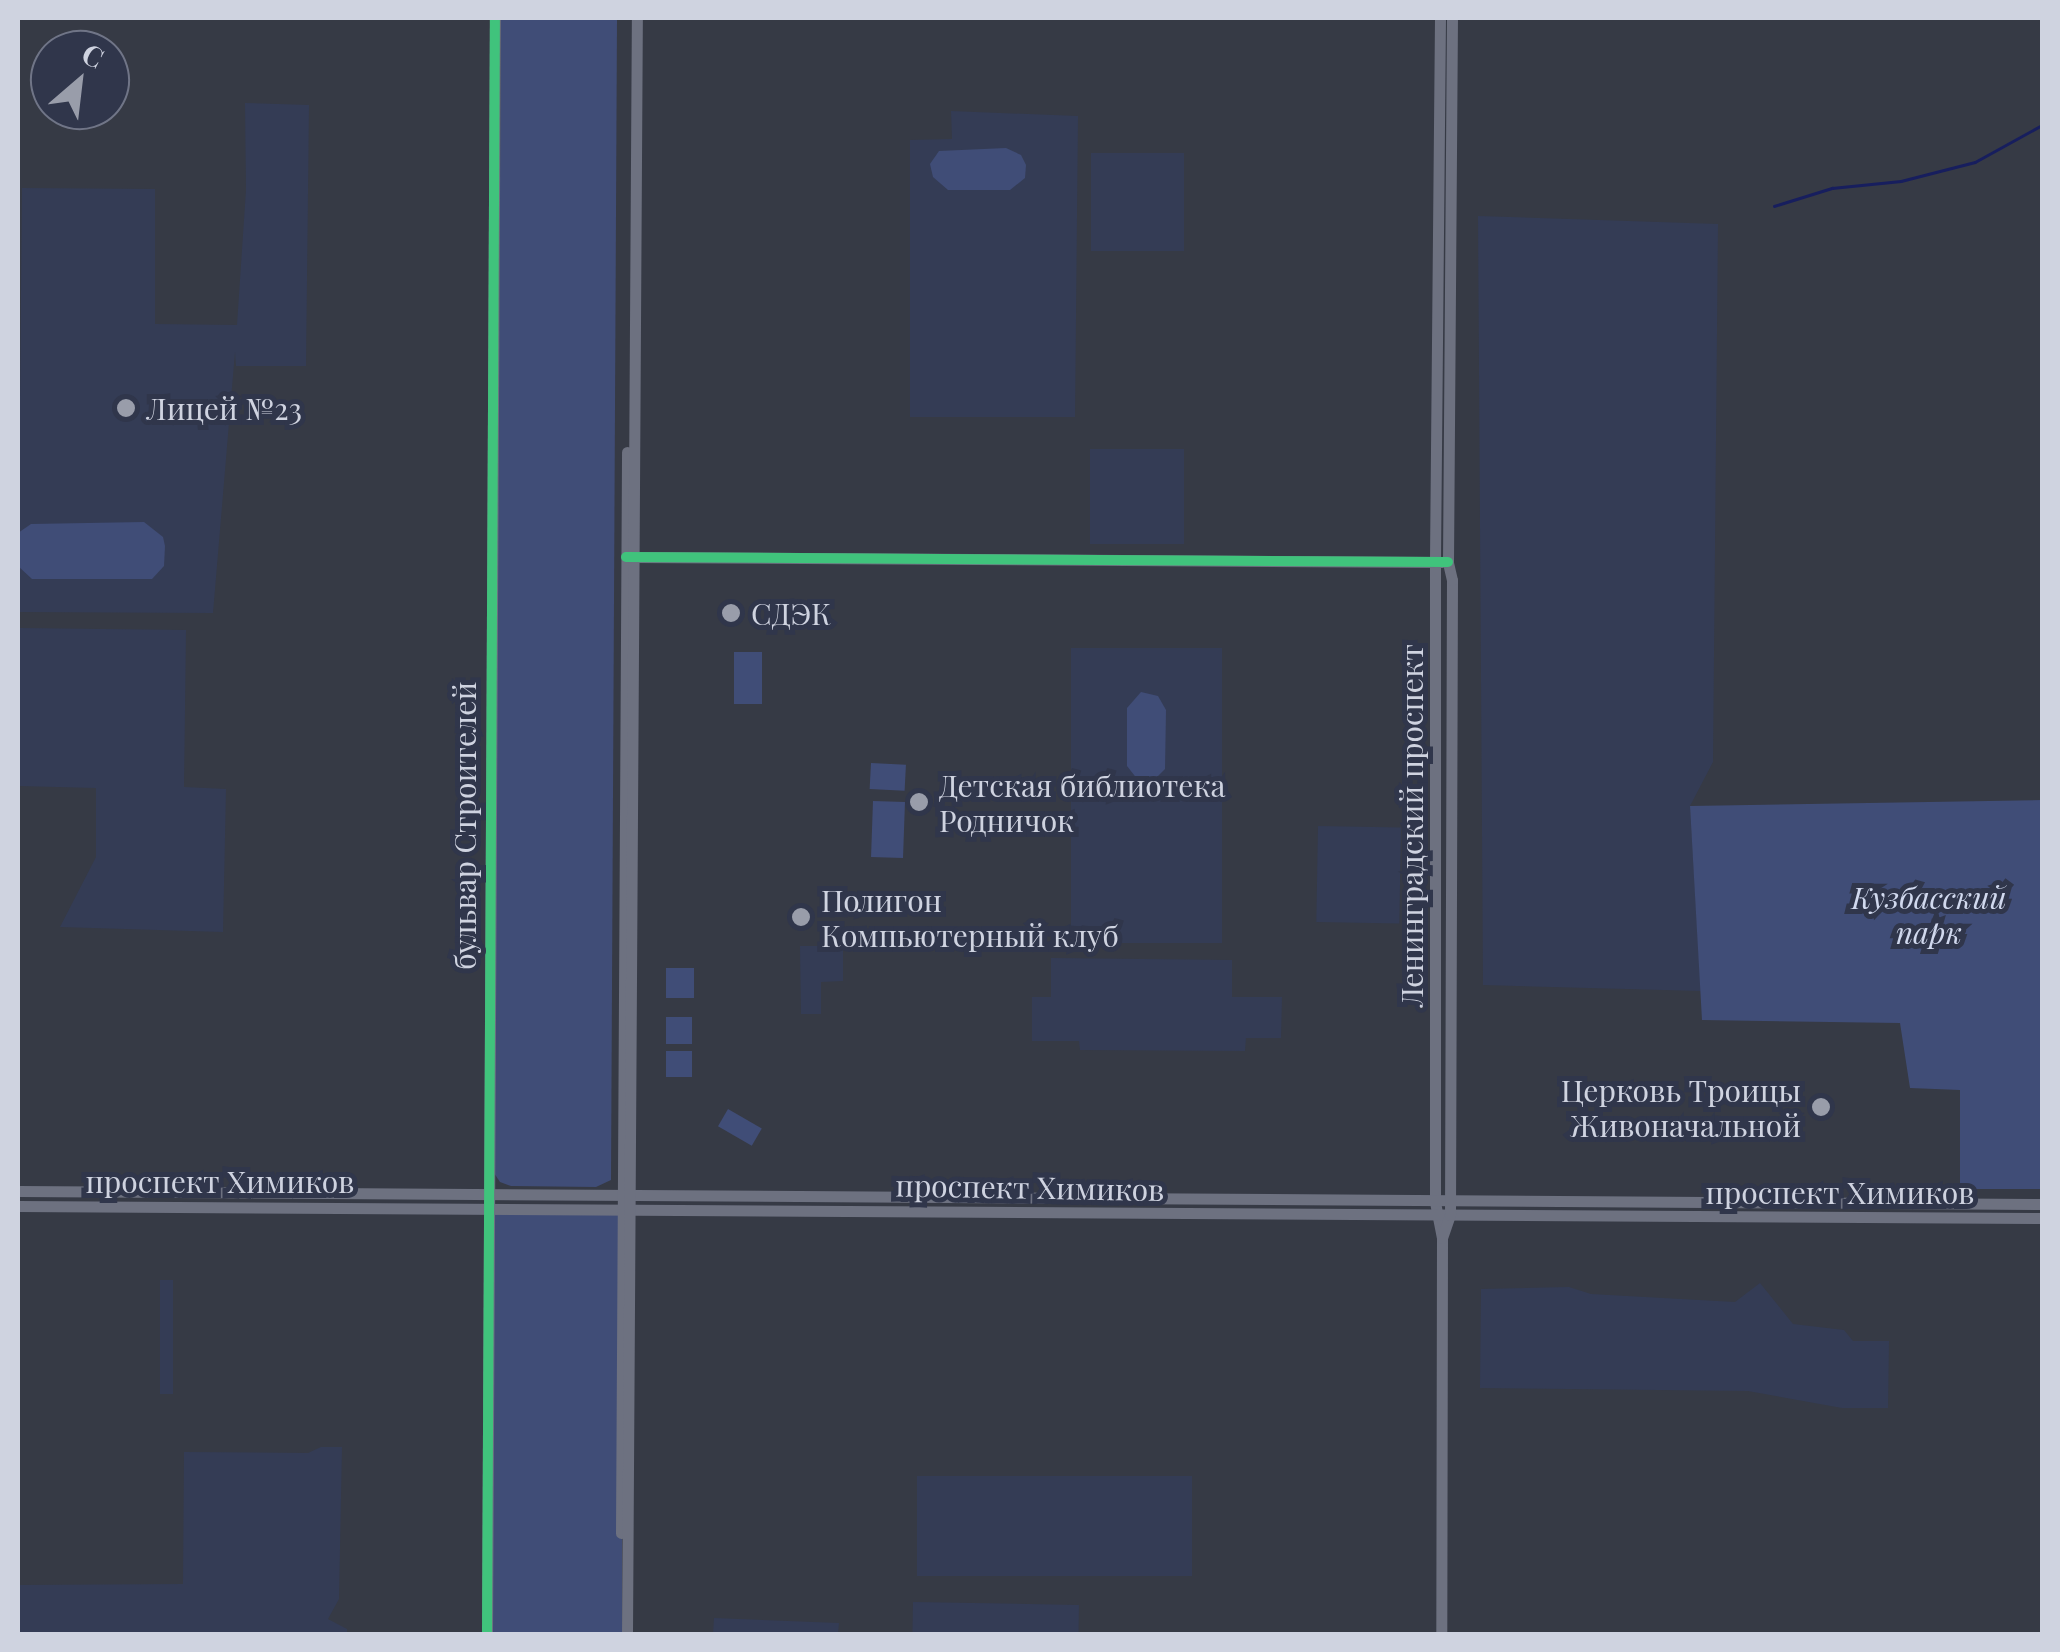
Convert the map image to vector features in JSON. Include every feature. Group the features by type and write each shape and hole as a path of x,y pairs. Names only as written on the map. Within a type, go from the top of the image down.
{"main road":[{"name":"бульвар Строителей","path":"487,1634 495,18"},
{"path":"623,1634 634,18"},
{"name":"Ленинградский проспект","path":"1440,18 1441,562 1452,580 1450,1208 1442,1238"},
{"name":"Ленинградский проспект","path":"1441,1634 1442,1238 1435,1208 1441,562 1452,18"},
{"path":"630,557 1441,562"},
{"name":"проспект Химиков","path":"18,1191 628,1202 1435,1208 2042,1204"},
{"name":"проспект Химиков","path":"18,1206 488,1200"},
{"name":"проспект Химиков","path":"1450,1208 2042,1218"}],"shaded area":[{"name":"Лицей №23","path":"245,103 309,105 306,366 236,366 235,352 213,613 18,612 22,188 155,189 155,324 237,325 246,190"},
{"path":"951,111 1078,116 1075,417 910,417 910,140 952,139"},
{"path":"1091,153 1184,153 1184,251 1091,251"},
{"path":"1478,216 1718,224 1713,762 1690,806 1701,991 1483,985"},
{"path":"1090,449 1184,449 1184,544 1090,544"},
{"path":"20,628 186,630 184,787 226,789 223,932 60,927 96,857 96,788 18,786"},
{"path":"1071,648 1222,648 1222,943 1071,943"},
{"path":"1318,826 1401,827 1399,923 1316,922"},
{"path":"800,946 843,946 843,981 821,982 821,1014 801,1014"},
{"path":"1051,958 1232,960 1232,997 1282,997 1281,1038 1246,1038 1245,1051 1080,1050 1079,1041 1032,1041 1032,997 1051,997"},
{"path":"160,1280 173,1280 173,1394 160,1394"},
{"path":"1760,1283 1793,1324 1844,1330 1853,1341 1889,1341 1888,1408 1842,1408 1748,1391 1480,1388 1481,1289 1569,1287 1591,1294 1735,1302"},
{"path":"321,1447 342,1447 339,1599 328,1619 347,1629 347,1634 18,1634 18,1585 183,1584 184,1452 308,1453"},
{"path":"917,1476 1192,1476 1192,1576 917,1576"},
{"path":"913,1602 1079,1605 1078,1634 912,1634"},
{"path":"714,1618 839,1623 838,1634 713,1634"}],"green space":[{"path":"501,18 617,18 611,1180 596,1187 511,1186 500,1182 494,1173"},
{"path":"1006,148 1021,155 1026,165 1025,178 1010,190 948,190 933,177 930,164 939,151"},
{"path":"144,522 163,537 165,546 164,566 152,579 32,579 18,566 18,533 31,524"},
{"path":"734,652 762,652 762,704 734,704"},
{"path":"1141,692 1158,696 1166,710 1165,769 1151,783 1138,780 1127,766 1127,708"},
{"path":"871,763 906,765 905,791 870,789"},
{"name":"Кузбасский парк","path":"2042,800 2042,1189 1960,1189 1960,1090 1910,1088 1900,1023 1702,1020 1690,806"},
{"path":"873,801 905,802 903,858 871,857"},
{"path":"666,968 694,968 694,998 666,998"},
{"path":"666,1017 692,1017 692,1044 666,1044"},
{"path":"666,1051 692,1051 692,1077 666,1077"},
{"path":"728,1109 762,1128 752,1146 718,1126"},
{"path":"488,1207 622,1207 622,1634 488,1634"}],"waterway":[{"path":"1774,206 1832,188 1901,181 1975,162 2042,125"}],"cycle path":[{"path":"487,1634 495,18"},
{"path":"626,557 1448,562"}],"place":[{"name":"Лицей №23","path":"126,408"},
{"name":"СДЭК","path":"731,613"},
{"name":"Детская библиотека Родничок","path":"919,802"},
{"name":"Полигон Компьютерный клуб","path":"801,917"},
{"name":"Церковь Троицы Живоначальной","path":"1821,1107"}]}
